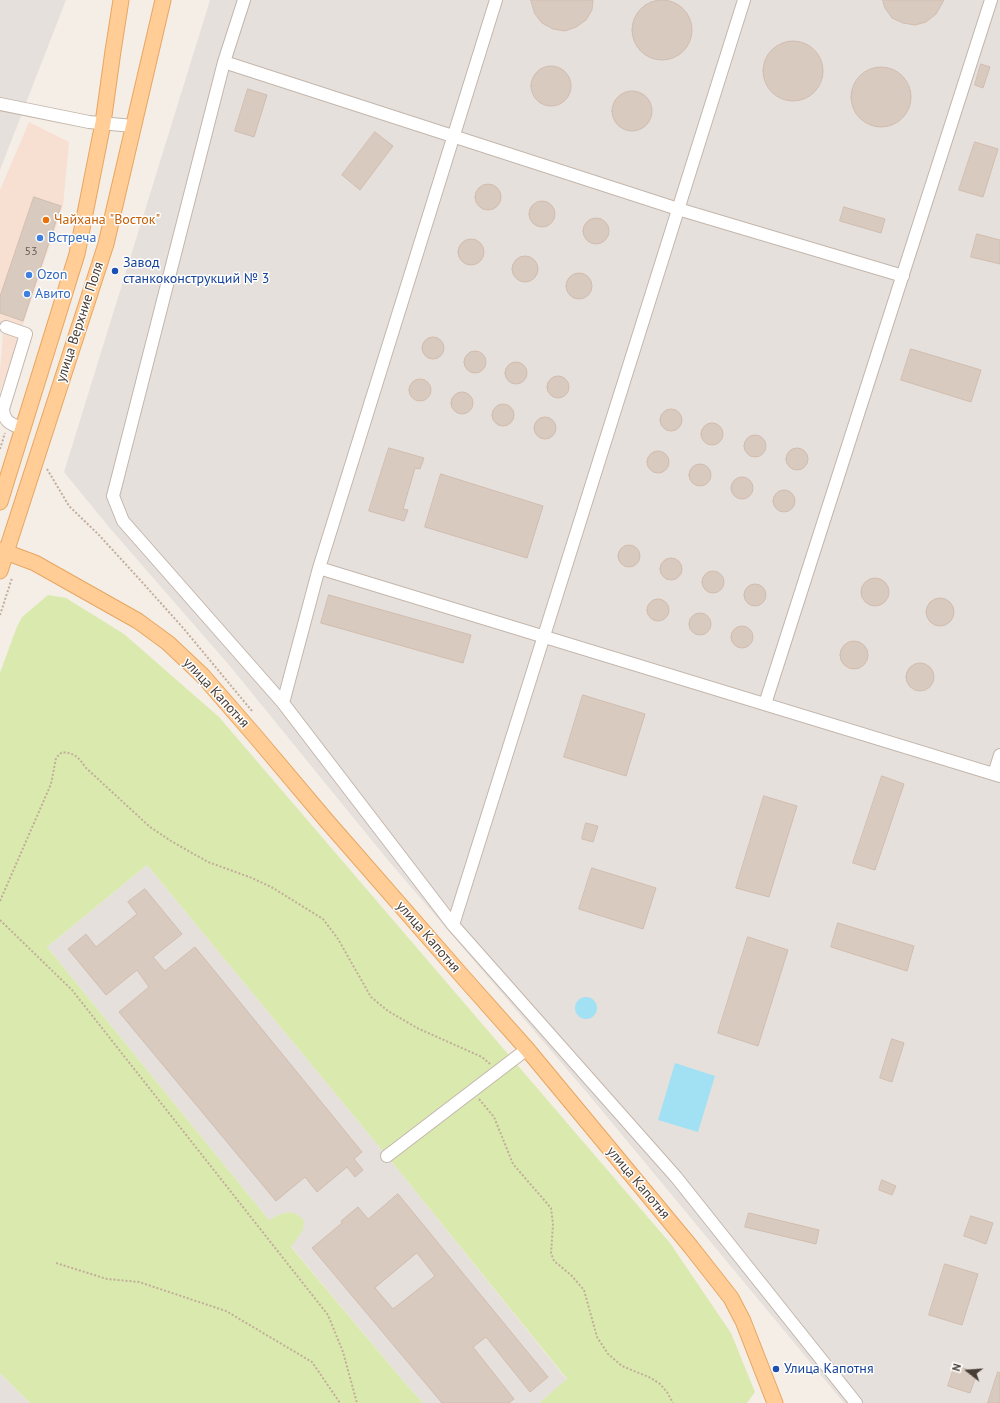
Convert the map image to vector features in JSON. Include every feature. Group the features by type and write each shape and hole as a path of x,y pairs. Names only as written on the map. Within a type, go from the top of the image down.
{"main road":[{"name":"улица Верхние Поля","path":"0,502 78,254 103,123 112,51 121,0"},
{"name":"улица Верхние Поля","path":"0,571 8,553 106,244 163,0"},
{"name":"улица Капотня","path":"8,553 35,563 138,621 168,643 203,676 326,820 527,1049 692,1247 731,1298 743,1321 775,1403"}],"lane":[{"path":"244,0 224,62 113,496 123,521 283,703 453,925 676,1177 856,1403"},
{"path":"283,703 319,568 496,0"},
{"path":"453,925 744,0"},
{"path":"765,704 991,0"},
{"path":"224,62 678,209 903,276"},
{"path":"0,104 89,122 133,126"},
{"path":"6,327 26,334 3,409 4,416 9,423 23,429"},
{"path":"319,568 997,775 1000,755"},
{"path":"387,1156 527,1049"}],"path":[{"path":"0,449 9,423"},
{"path":"0,615 8,553"},
{"path":"0,901 51,784 56,758 62,752 71,752 80,758 85,767 132,812 150,827 171,841 208,862 252,878 273,888 323,919 338,939 372,997 388,1011 417,1028 482,1057 499,1071"},
{"path":"0,920 72,990 328,1315 343,1352 357,1403"},
{"path":"473,1091 494,1116 513,1164 551,1208 553,1224 551,1253 554,1261 571,1275 584,1290 597,1337 608,1354 622,1366 651,1378 660,1384 667,1392 673,1403"},
{"path":"56,1263 107,1279 139,1282 226,1311 312,1362 340,1403"}],"shaded area":[{"path":"0,0 66,0 0,170"},
{"path":"210,0 1000,0 1000,1403 844,1403 589,1095 387,859 229,665 108,526 64,472"},
{"path":"29,122 69,142 63,206 0,393 3,333 0,329 0,190"},
{"path":"147,865 400,1172 567,1380 539,1403 423,1403 269,1220 47,947"},
{"path":"0,1373 30,1403 0,1403"}],"green space":[{"path":"48,595 66,598 124,634 219,717 670,1243 731,1333 755,1392 747,1403 539,1403 567,1379 400,1172 147,865 47,947 269,1220 278,1215 292,1213 296,1214 304,1221 303,1230 291,1247 423,1403 30,1403 0,1373 0,673 22,617"}],"water":[{"path":"586,997 594,1000 597,1008 594,1016 586,1019 578,1016 575,1008 578,1000"},
{"path":"675,1063 715,1076 698,1132 658,1120"}],"building":[{"path":"531,0 593,0 592,10 586,20 576,27 565,31 553,29 542,23 535,14"},
{"path":"656,0 668,0 679,5 687,13 692,24 690,42 679,55 668,60 656,60 645,55 637,47 632,36 632,24 637,13 645,5"},
{"path":"883,0 944,0 936,14 926,22 915,25 903,23 892,18 885,8"},
{"path":"787,41 799,41 810,46 818,54 823,65 821,83 810,96 799,101 787,101 776,96 768,88 763,77 763,65 768,54 776,46"},
{"path":"981,64 990,67 983,88 975,85"},
{"path":"551,66 565,72 571,86 565,100 551,106 537,100 531,86 537,72"},
{"path":"875,67 887,67 898,72 906,80 911,91 909,109 898,122 887,127 875,127 864,122 856,114 851,103 851,91 856,80 864,72"},
{"path":"248,89 267,95 254,137 235,131"},
{"path":"632,91 646,97 652,111 646,125 632,131 618,125 612,111 618,97"},
{"path":"375,132 393,146 360,190 342,175"},
{"path":"975,142 998,149 983,197 959,190"},
{"path":"488,184 498,187 501,197 498,207 488,210 478,207 475,197 478,187"},
{"path":"34,197 61,206 23,321 0,313 0,297"},
{"path":"542,201 552,204 555,214 552,224 542,227 532,224 529,214 532,204"},
{"path":"844,207 885,219 881,233 840,221"},
{"path":"596,218 606,221 609,231 606,241 596,244 586,241 583,231 586,221"},
{"path":"977,234 1000,240 1000,264 971,257"},
{"path":"471,239 481,242 484,252 481,262 471,265 461,262 458,252 461,242"},
{"path":"525,256 535,259 538,269 535,279 525,282 515,279 512,269 515,259"},
{"path":"579,273 589,276 592,286 589,296 579,299 569,296 566,286 569,276"},
{"path":"433,337 441,340 444,348 441,356 433,359 425,356 422,348 425,340"},
{"path":"911,349 981,370 971,402 901,380"},
{"path":"475,351 483,354 486,362 483,370 475,373 467,370 464,362 467,354"},
{"path":"516,362 524,365 527,373 524,381 516,384 508,381 505,373 508,365"},
{"path":"558,376 566,379 569,387 566,395 558,398 550,395 547,387 550,379"},
{"path":"420,379 428,382 431,390 428,398 420,401 412,398 409,390 412,382"},
{"path":"462,392 470,395 473,403 470,411 462,414 454,411 451,403 454,395"},
{"path":"503,404 511,407 514,415 511,423 503,426 495,423 492,415 495,407"},
{"path":"671,409 679,412 682,420 679,428 671,431 663,428 660,420 663,412"},
{"path":"545,417 553,420 556,428 553,436 545,439 537,436 534,428 537,420"},
{"path":"712,423 720,426 723,434 720,442 712,445 704,442 701,434 704,426"},
{"path":"755,435 763,438 766,446 763,454 755,457 747,454 744,446 747,438"},
{"path":"389,448 424,458 420,469 415,468 403,509 408,510 404,521 369,511"},
{"path":"797,448 805,451 808,459 805,467 797,470 789,467 786,459 789,451"},
{"path":"658,451 666,454 669,462 666,470 658,473 650,470 647,462 650,454"},
{"path":"700,464 708,467 711,475 708,483 700,486 692,483 689,475 692,467"},
{"path":"441,474 543,506 527,558 425,527"},
{"path":"742,477 750,480 753,488 750,496 742,499 734,496 731,488 734,480"},
{"path":"784,490 792,493 795,501 792,509 784,512 776,509 773,501 776,493"},
{"path":"629,545 637,548 640,556 637,564 629,567 621,564 618,556 621,548"},
{"path":"671,558 679,561 682,569 679,577 671,580 663,577 660,569 663,561"},
{"path":"713,571 721,574 724,582 721,590 713,593 705,590 702,582 705,574"},
{"path":"875,578 885,582 889,592 885,602 875,606 865,602 861,592 865,582"},
{"path":"755,584 763,587 766,595 763,603 755,606 747,603 744,595 747,587"},
{"path":"329,595 471,635 463,663 321,623"},
{"path":"940,598 950,602 954,612 950,622 940,626 930,622 926,612 930,602"},
{"path":"658,599 666,602 669,610 666,618 658,621 650,618 647,610 650,602"},
{"path":"700,613 708,616 711,624 708,632 700,635 692,632 689,624 692,616"},
{"path":"742,626 750,629 753,637 750,645 742,648 734,645 731,637 734,629"},
{"path":"854,641 864,645 868,655 864,665 854,669 844,665 840,655 844,645"},
{"path":"920,663 930,667 934,677 930,687 920,691 910,687 906,677 910,667"},
{"path":"583,695 645,714 626,776 564,757"},
{"path":"882,776 904,784 875,870 853,863"},
{"path":"764,796 797,806 769,897 736,888"},
{"path":"586,823 598,826 593,842 582,839"},
{"path":"592,868 656,888 643,929 579,909"},
{"path":"145,889 182,934 153,957 165,971 195,947 362,1152 354,1159 363,1170 355,1177 347,1167 317,1192 305,1177 276,1201 119,1012 149,987 137,970 106,995 68,949 86,934 96,947 137,914 128,902"},
{"path":"838,923 914,946 907,971 831,947"},
{"path":"748,937 788,950 758,1046 718,1033"},
{"path":"892,1039 904,1043 892,1082 880,1078"},
{"path":"882,1180 896,1186 892,1195 879,1190"},
{"path":"398,1194 548,1377 530,1392 486,1337 473,1347 514,1399 509,1403 442,1403 312,1248 342,1223 341,1221 358,1207 368,1219","holes":["417,1253 435,1276 393,1309 375,1288"]},
{"path":"749,1213 819,1230 816,1244 745,1227"},
{"path":"971,1216 993,1223 986,1244 964,1236"},
{"path":"945,1264 978,1274 962,1325 929,1315"},
{"path":"955,1365 977,1373 970,1393 948,1386"},
{"path":"998,1372 1000,1373 1000,1403 988,1403"}],"place":[{"name":"Чайхана \"Восток\"","path":"46,220"},
{"name":"Встреча","path":"40,238"},
{"name":"Завод станкоконструкций № 3","path":"115,271"},
{"name":"Ozon","path":"29,275"},
{"name":"Авито","path":"27,294"},
{"name":"Улица Капотня","path":"776,1369"}]}
